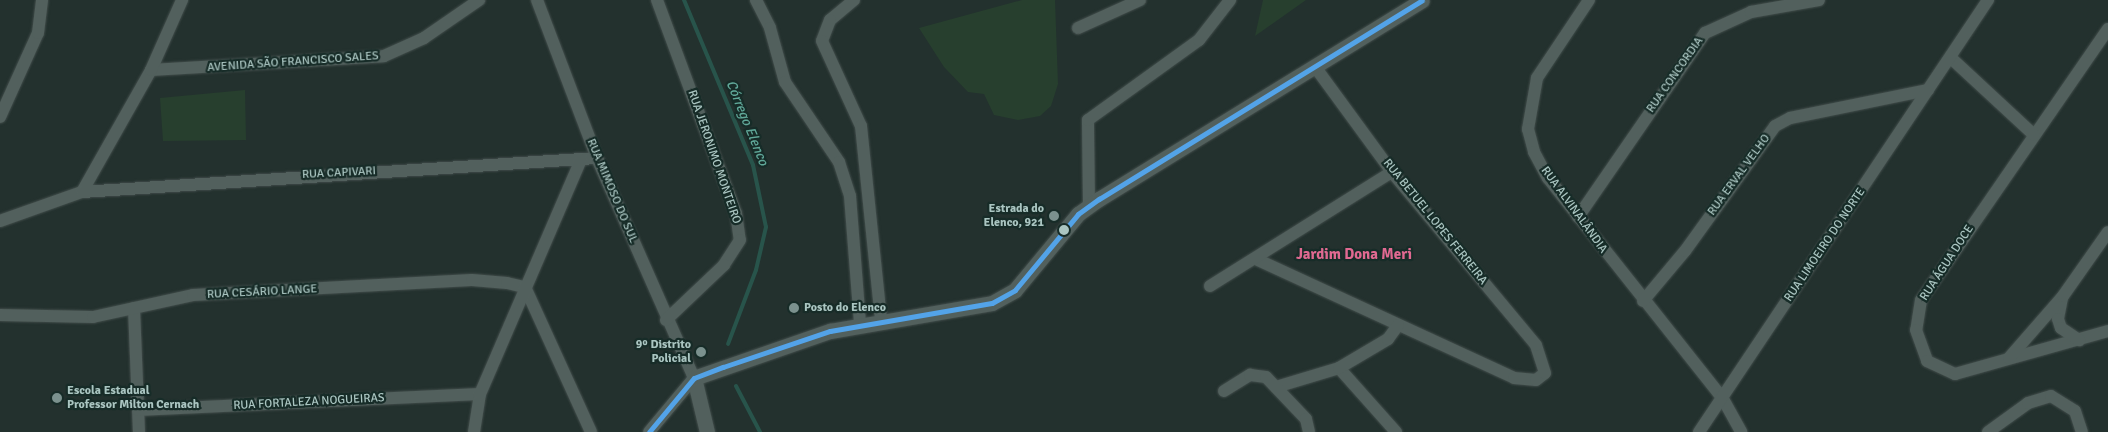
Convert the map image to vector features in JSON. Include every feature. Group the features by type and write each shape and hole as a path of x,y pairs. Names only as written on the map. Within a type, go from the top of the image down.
{"street":[{"path":"0,117 38,34 42,0"},
{"path":"82,192 151,70 182,0"},
{"name":"AVENIDA SÃO FRANCISCO SALES","path":"151,70 384,56 424,38 479,0"},
{"name":"RUA MIMOSO DO SUL","path":"537,0 597,158 666,320 694,378"},
{"name":"RUA JERONIMO MONTEIRO","path":"657,0 736,212 740,240 724,265 666,320"},
{"path":"756,0 770,28 785,82 839,162 850,196 860,324"},
{"path":"854,0 830,20 822,41 861,126 881,320"},
{"path":"1078,28 1140,0"},
{"path":"1089,206 1088,120 1199,40 1230,0"},
{"path":"649,432 694,378 860,324 992,303 1015,290 1089,206 1316,68 1422,0"},
{"name":"RUA ALVINALÂNDIA","path":"1588,0 1537,78 1529,112 1534,152 1578,217 1643,301 1723,399 1741,432"},
{"name":"RUA CONCORDIA","path":"1578,217 1704,33 1751,12 1819,0"},
{"name":"RUA LIMOEIRO DO NORTE","path":"1699,432 1723,399 1928,90 1952,59 1988,0"},
{"name":"RUA ÁGUA DOCE","path":"2108,29 1922,300 1917,315 1918,348 1927,362 1955,374 2108,332"},
{"path":"1952,59 2034,135"},
{"name":"RUA BETUEL LOPES FERREIRA","path":"1316,68 1392,172 1536,345 1547,369 1543,377 1514,378 1398,325"},
{"name":"RUA ERVAL VELHO","path":"1643,301 1685,251 1775,126 1790,118 1928,90"},
{"name":"RUA CAPIVARI","path":"0,221 82,192 597,158"},
{"path":"474,432 480,394 581,160"},
{"path":"1210,286 1258,260 1392,172"},
{"path":"2010,358 2063,296 2108,232"},
{"path":"1258,260 1398,325 1388,339 1339,368 1276,387"},
{"name":"RUA CESÁRIO LANGE","path":"0,315 70,318 134,308 193,295 472,280 525,287"},
{"path":"525,287 591,432"},
{"path":"2063,296 2058,319 2066,333 2079,340"},
{"path":"134,308 139,432"},
{"path":"1339,368 1396,432"},
{"path":"1224,391 1254,374 1266,377 1306,419 1309,432"},
{"path":"694,378 707,432"},
{"name":"RUA FORTALEZA NOGUEIRAS","path":"138,410 480,394"},
{"path":"1988,432 2028,403 2051,396 2075,411 2082,432"}],"green space":[{"path":"1022,0 1055,0 1058,84 1051,106 1040,116 1018,120 994,115 984,94 968,92 944,67 919,28"},
{"path":"1263,0 1306,0 1255,36"},
{"path":"245,90 246,140 163,141 160,98"}],"waterway":[{"name":"Córrego Elenco","path":"684,0 753,165 766,227 756,270 728,344"},
{"path":"736,386 760,432"}],"transit line":[{"path":"649,432 694,378 723,367 830,331 992,303 1015,290 1078,214 1099,199 1422,0"}],"place":[{"name":"Estrada do Elenco, 921","path":"1054,216"},
{"name":"Posto do Elenco","path":"794,308"},
{"name":"9º Distrito Policial","path":"701,352"},
{"name":"Escola Estadual Professor Milton Cernach","path":"57,398"}],"district":[{"name":"Jardim Dona Meri","path":"1354,255"}]}
